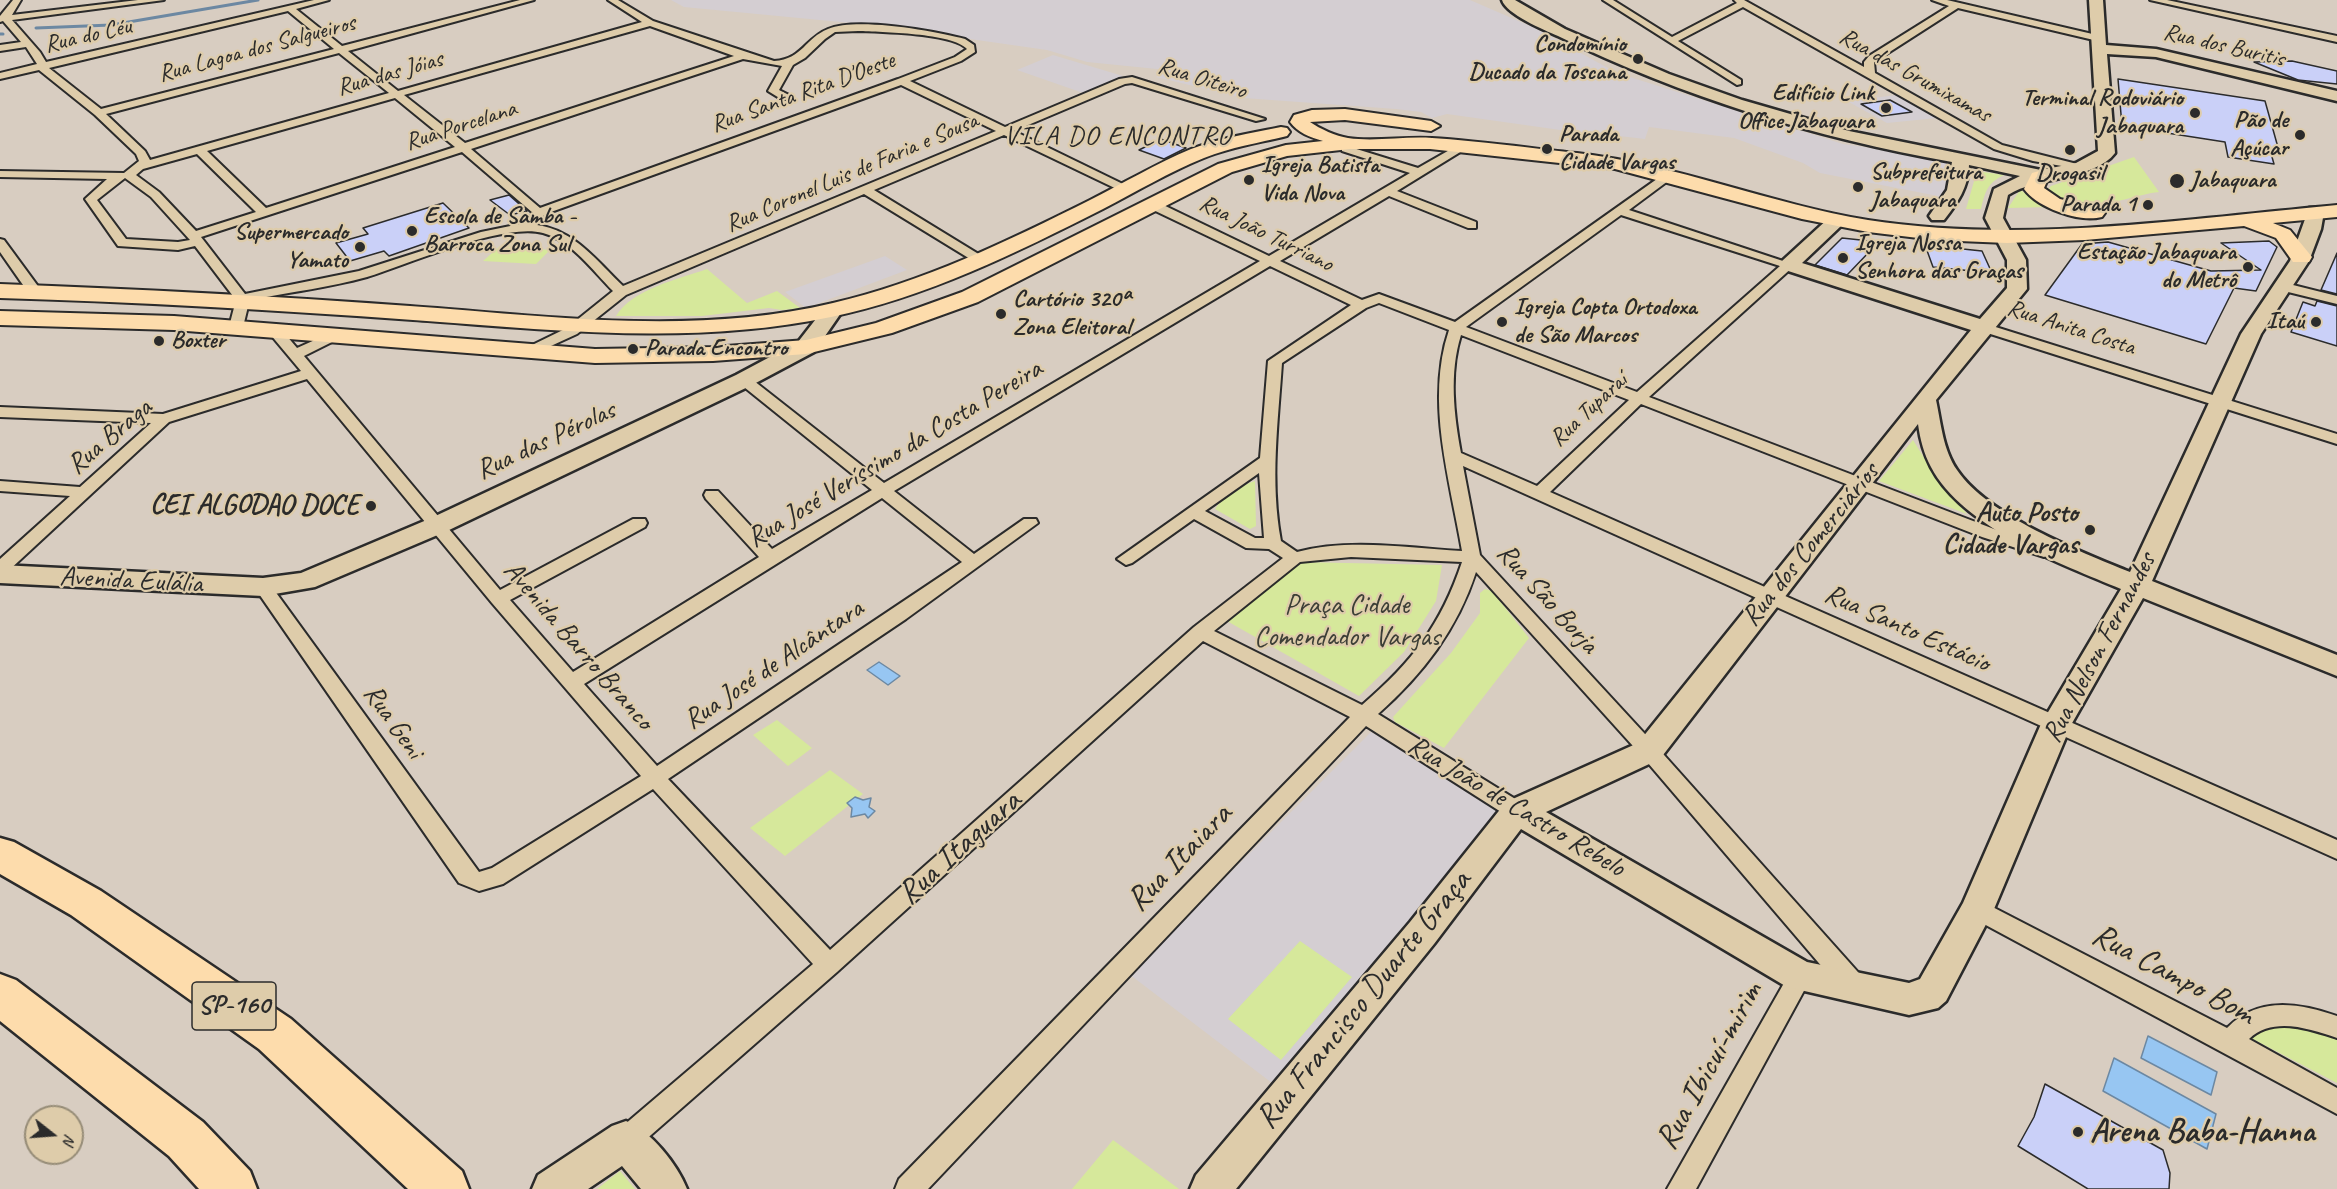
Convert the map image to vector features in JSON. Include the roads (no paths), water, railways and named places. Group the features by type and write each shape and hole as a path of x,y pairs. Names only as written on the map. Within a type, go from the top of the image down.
{"highway":[{"name":"SP-160","path":"0,854 86,903 275,1034 444,1189"},
{"path":"0,994 186,1139 232,1189"}],"main road":[{"path":"0,291 243,300 579,325 731,325 833,310 902,292 980,261 1196,154 1260,119 1303,129 1348,146"},
{"path":"1196,154 1245,139 1303,129 1362,124 1421,125 1622,149 1816,200 1855,208 1950,211 1994,218 2118,211"},
{"path":"0,318 236,327 529,352 624,356 713,354 806,347 884,328 970,297 1027,270 1200,179 1247,160 1294,150 1410,142 1616,163 1774,207 1836,221 1935,234 2007,237 2085,234 2246,219 2312,203 2337,193"},
{"path":"2040,176 2034,189 2040,197 2064,207 2095,213"},
{"path":"2205,203 2228,201"},
{"path":"2312,203 2337,203"},
{"path":"2312,203 2337,211"},
{"path":"2246,219 2283,234 2301,256"}],"street":[{"path":"2,19 17,0"},
{"path":"2,19 160,0"},
{"name":"Rua do Céu","path":"0,76 43,68 325,0"},
{"name":"Rua Lagoa dos Salgueiros","path":"99,113 530,0"},
{"path":"612,0 650,23 688,36 720,41 743,56 774,64 789,63"},
{"path":"1507,0 1580,41 1674,83 1757,111 1870,141 2040,176"},
{"path":"1607,0 1737,82"},
{"name":"Rua dos Buritis","path":"1936,0 2099,43 2156,52 2337,96"},
{"path":"1994,218 2000,193 2006,187 2079,166 2104,156 2108,149 2096,0"},
{"path":"2154,0 2337,39"},
{"path":"1671,41 1741,2"},
{"name":"Rua das Grumixamas","path":"1741,2 1998,147 2033,158 2079,166"},
{"path":"1870,75 1869,62 1872,58 1956,5"},
{"path":"290,9 463,147 539,213 528,227"},
{"path":"2,19 37,54 43,68 99,113 141,153 145,159 142,166 123,175"},
{"name":"Rua das Jóias","path":"142,166 650,23"},
{"name":"Rua Santa Rita D'Oeste","path":"539,213 902,81 966,55 971,48 963,42 952,39 867,27 844,27 829,31 801,59 789,63"},
{"path":"720,41 730,38"},
{"path":"0,48 28,44"},
{"path":"0,70 37,54"},
{"name":"Rua Porcelana","path":"123,175 91,199 122,243 178,246 263,212 743,56"},
{"path":"785,97 773,91 789,63"},
{"name":"Rua Oiteiro","path":"1132,80 1260,119"},
{"name":"Rua Coronel Luis de Faria e Sousa","path":"529,352 559,340 621,292 1123,81 1132,80"},
{"path":"902,81 1003,132 1125,189"},
{"path":"1348,146 1418,172"},
{"name":"Rua José Veríssimo da Costa Pereira","path":"573,681 770,558 1464,146"},
{"path":"200,151 263,212"},
{"path":"1950,211 1960,184 1960,158"},
{"path":"0,174 123,175 149,186 243,300"},
{"path":"1457,327 1617,210 1668,176"},
{"path":"866,190 980,261"},
{"path":"1387,191 1472,225"},
{"name":"Rua Nelson Fernandes","path":"1829,984 1909,999 1925,996 1933,990 1977,909 2056,724 2137,585 2251,334 2268,306 2286,286 2301,256 2312,203"},
{"name":"Rua João Turriano","path":"1151,204 1361,305"},
{"name":"Rua Anita Costa","path":"1617,210 2337,439"},
{"name":"Rua dos Comerciários","path":"1517,811 1649,751 1768,597 2017,289 2020,269 2007,237 1994,218"},
{"name":"Rua Tuparaí","path":"1539,493 1638,399 1836,221"},
{"path":"243,300 258,294 298,288 362,273 485,236 528,227 554,232 570,242 621,292"},
{"path":"0,243 35,292"},
{"path":"2286,286 2337,300"},
{"path":"1273,543 1269,514 1268,459 1275,361 1361,305 1379,298 2026,546 2068,555"},
{"path":"236,327 243,300"},
{"name":"Rua das Pérolas","path":"263,587 306,581 438,525 744,380 806,347 833,310"},
{"name":"Rua São Borja","path":"1457,327 1447,374 1447,419 1472,557 1649,751 1829,984"},
{"name":"Avenida Barro Branco","path":"275,331 498,599 573,681 656,779 829,965"},
{"path":"295,355 335,335"},
{"name":"Rua Braga","path":"0,569 164,419 311,373"},
{"path":"744,380 974,562"},
{"path":"1926,399 1937,457 1955,483 1990,513 2068,555 2337,666"},
{"path":"0,412 164,419"},
{"name":"Rua Santo Estácio","path":"1455,456 2337,850"},
{"path":"1126,559 1268,459"},
{"path":"0,486 83,492"},
{"path":"712,495 770,558"},
{"path":"1193,512 1252,544 1273,543 1294,558 1351,551 1472,557"},
{"path":"498,599 639,523"},
{"name":"Rua José de Alcântara","path":"482,883 500,875 656,779 1030,523"},
{"name":"Rua Itaiara","path":"909,1189 1364,715 1401,682 1429,651 1452,613 1472,557"},
{"name":"Rua Itaguara","path":"581,1189 626,1140 829,965 1202,632 1294,558"},
{"name":"Avenida Eulália","path":"0,574 263,587"},
{"name":"Rua Geni","path":"263,587 467,876 473,882 482,883"},
{"name":"Rua João de Castro Rebelo","path":"1202,632 1364,715 1517,811 1829,984"},
{"name":"Rua Francisco Duarte Graça","path":"1210,1189 1422,933 1517,811"},
{"name":"Rua Campo Bom","path":"1977,909 2230,1042 2337,1102"},
{"name":"Rua Ibicuí-mirim","path":"1681,1189 1829,984"},
{"path":"2230,1042 2250,1023 2270,1016 2300,1016 2337,1027"},
{"path":"626,1140 667,1189"},
{"name":"Rua Itaguara","path":"552,1189 626,1140"}],"water":[{"path":"879,662 900,676 888,685 867,670"},
{"path":"855,797 863,800 871,798 869,807 875,811 868,818 865,814 851,817 852,808 847,803"},
{"path":"2148,1036 2217,1072 2211,1095 2141,1058"},
{"path":"2114,1058 2216,1114 2207,1149 2103,1091"}],"waterway":[{"path":"36,28 111,25 258,0"}],"place":[{"name":"Condomínio Ducado da Toscana","path":"1638,59"},
{"name":"Edifício Link Office Jabaquara","path":"1886,108"},
{"name":"Terminal Rodoviário Jabaquara","path":"2195,113"},
{"name":"Pão de Açúcar","path":"2300,135"},
{"name":"Parada Cidade Vargas","path":"1547,149"},
{"name":"Drogasil","path":"2070,150"},
{"name":"Igreja Batista Vida Nova","path":"1249,180"},
{"name":"Jabaquara","path":"2177,181"},
{"name":"Subprefeitura Jabaquara","path":"1858,187"},
{"name":"Parada 1","path":"2148,205"},
{"name":"Escola de Samba - Barroca Zona Sul","path":"412,231"},
{"name":"Supermercado Yamato","path":"360,247"},
{"name":"Igreja Nossa Senhora das Graças","path":"1843,258"},
{"name":"Estação Jabaquara do Metrô","path":"2248,267"},
{"name":"Cartório 320ª Zona Eleitoral","path":"1001,314"},
{"name":"Igreja Copta Ortodoxa de São Marcos","path":"1502,322"},
{"name":"Itaú","path":"2316,322"},
{"name":"Boxter","path":"159,341"},
{"name":"Parada Encontro","path":"633,349"},
{"name":"CEI ALGODAO DOCE","path":"371,506"},
{"name":"Auto Posto Cidade Vargas","path":"2090,530"},
{"name":"Arena Baba-Hanna","path":"2078,1132"}],"district":[{"name":"VILA DO ENCONTRO","path":"1118,137"}],"park label":[{"name":"Praça Cidade Comendador Vargas","path":"1347,622"}]}
